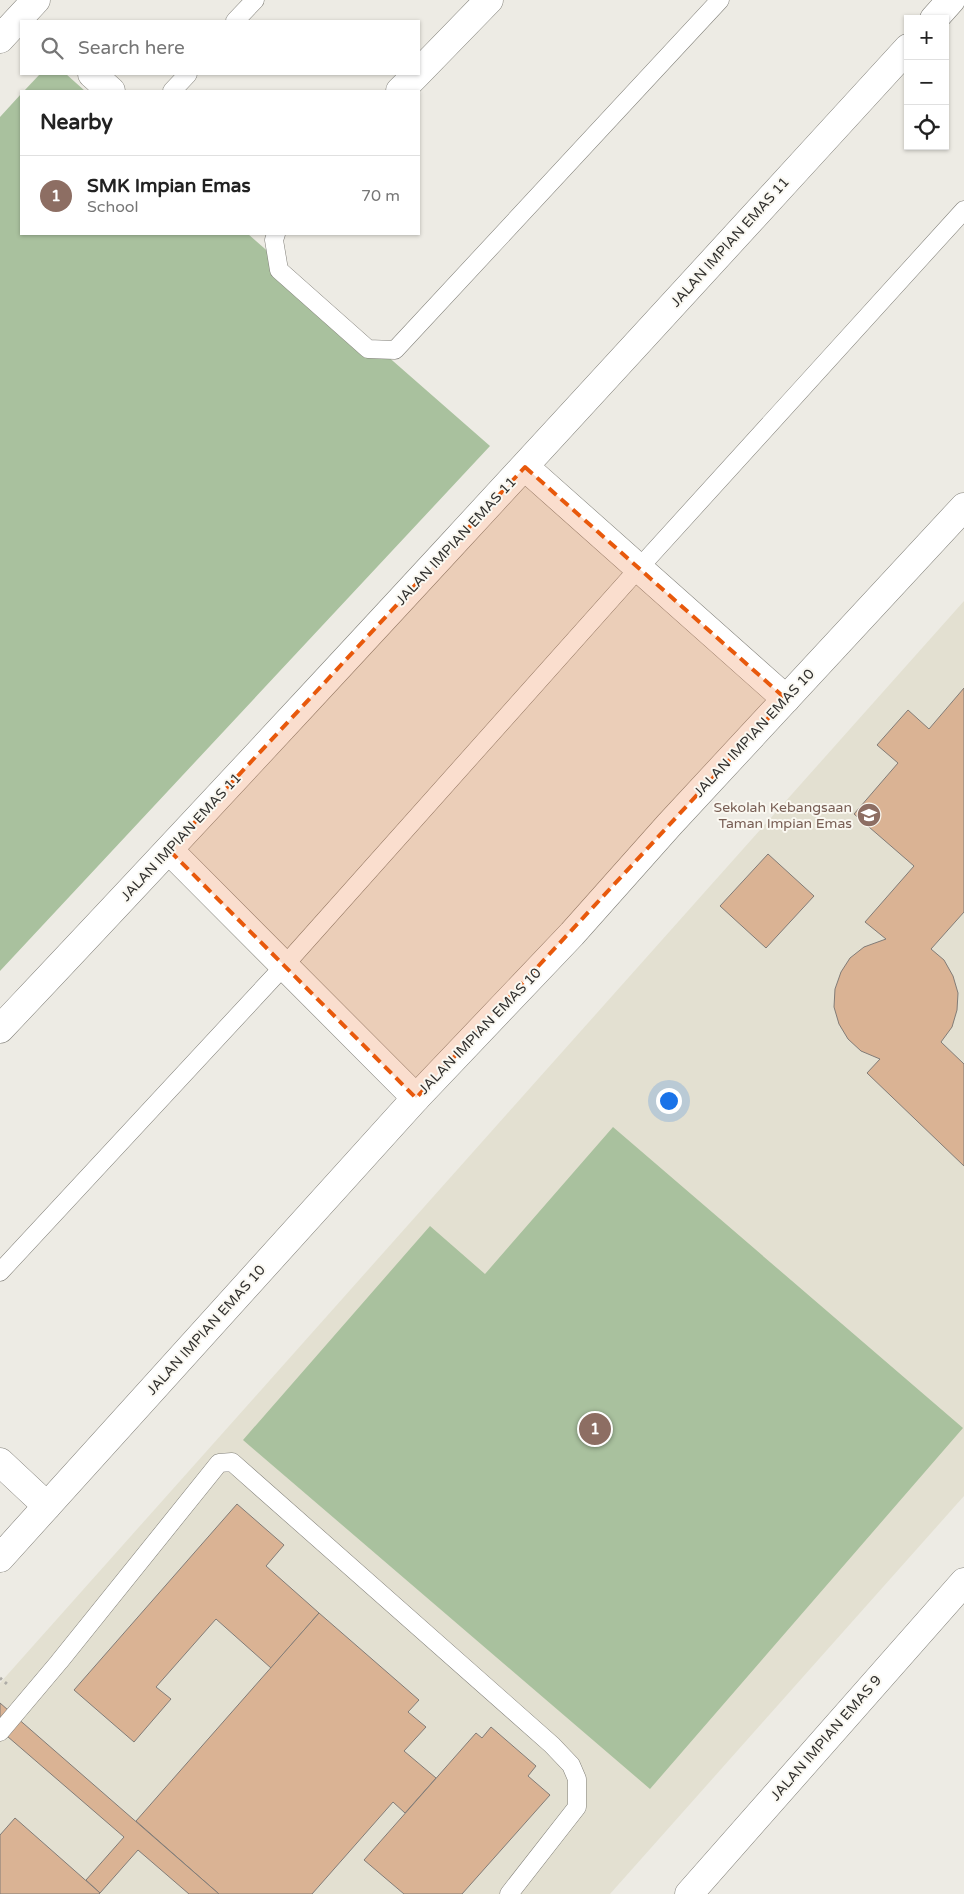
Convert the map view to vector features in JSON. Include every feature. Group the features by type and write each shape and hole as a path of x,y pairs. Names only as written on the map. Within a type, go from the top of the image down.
{"street":[{"path":"420,71 489,0"},
{"path":"938,15 951,0"},
{"path":"0,39 29,8"},
{"name":"JALAN IMPIAN EMAS 11","path":"0,1029 525,467 904,52"},
{"path":"93,75 110,90"},
{"path":"401,90 416,75"},
{"path":"525,467 786,699"},
{"name":"JALAN IMPIAN EMAS 10","path":"0,1558 416,1098 572,934 669,825 964,507"},
{"path":"169,850 416,1098"},
{"path":"0,1462 47,1506"},
{"name":"JALAN IMPIAN EMAS 9","path":"689,1894 964,1582"}],"lane":[{"path":"237,20 255,0"},
{"path":"276,235 274,240 279,270 368,349 395,350 720,0"},
{"path":"173,90 187,75"},
{"path":"0,1272 284,966 964,210"},
{"path":"0,1732 59,1662 219,1463 232,1462 571,1764 577,1779 577,1807 509,1894"}],"highlighted area":[{"path":"525,467 786,699 416,1098 169,850"}],"shaded area":[{"path":"964,601 964,1496 610,1894 0,1894 0,1683"}],"green space":[{"path":"39,75 67,75 84,90 25,90"},
{"path":"20,95 20,235 249,235 490,446 0,971 0,117"},
{"path":"613,1127 963,1428 650,1789 243,1440 430,1226 485,1274"}],"building":[{"path":"964,688 964,912 931,949 944,960 953,976 958,993 957,1010 952,1027 941,1042 964,1064 964,1166 867,1073 880,1059 861,1051 848,1039 839,1024 834,1007 835,989 841,972 850,958 864,947 886,939 865,922 914,866 854,814 898,763 877,745 908,710 929,729"},
{"path":"768,854 814,896 766,948 720,906"},
{"path":"237,1504 284,1545 266,1566 319,1613 271,1668 216,1619 156,1687 171,1699 134,1742 74,1690"},
{"path":"319,1613 419,1700 408,1712 426,1727 404,1751 436,1778 405,1813 393,1802 312,1894 219,1894 136,1821"},
{"path":"0,1703 219,1894 189,1894 138,1850 100,1893 86,1880 124,1837 0,1730"},
{"path":"491,1727 536,1766 528,1776 550,1795 462,1894 404,1894 364,1860 476,1733 482,1738"},
{"path":"15,1818 100,1893 0,1894 0,1835"}],"place":[{"name":"Sekolah Kebangsaan Taman Impian Emas","path":"869,815"},
{"name":"SMK Impian Emas","path":"595,1429"}]}
